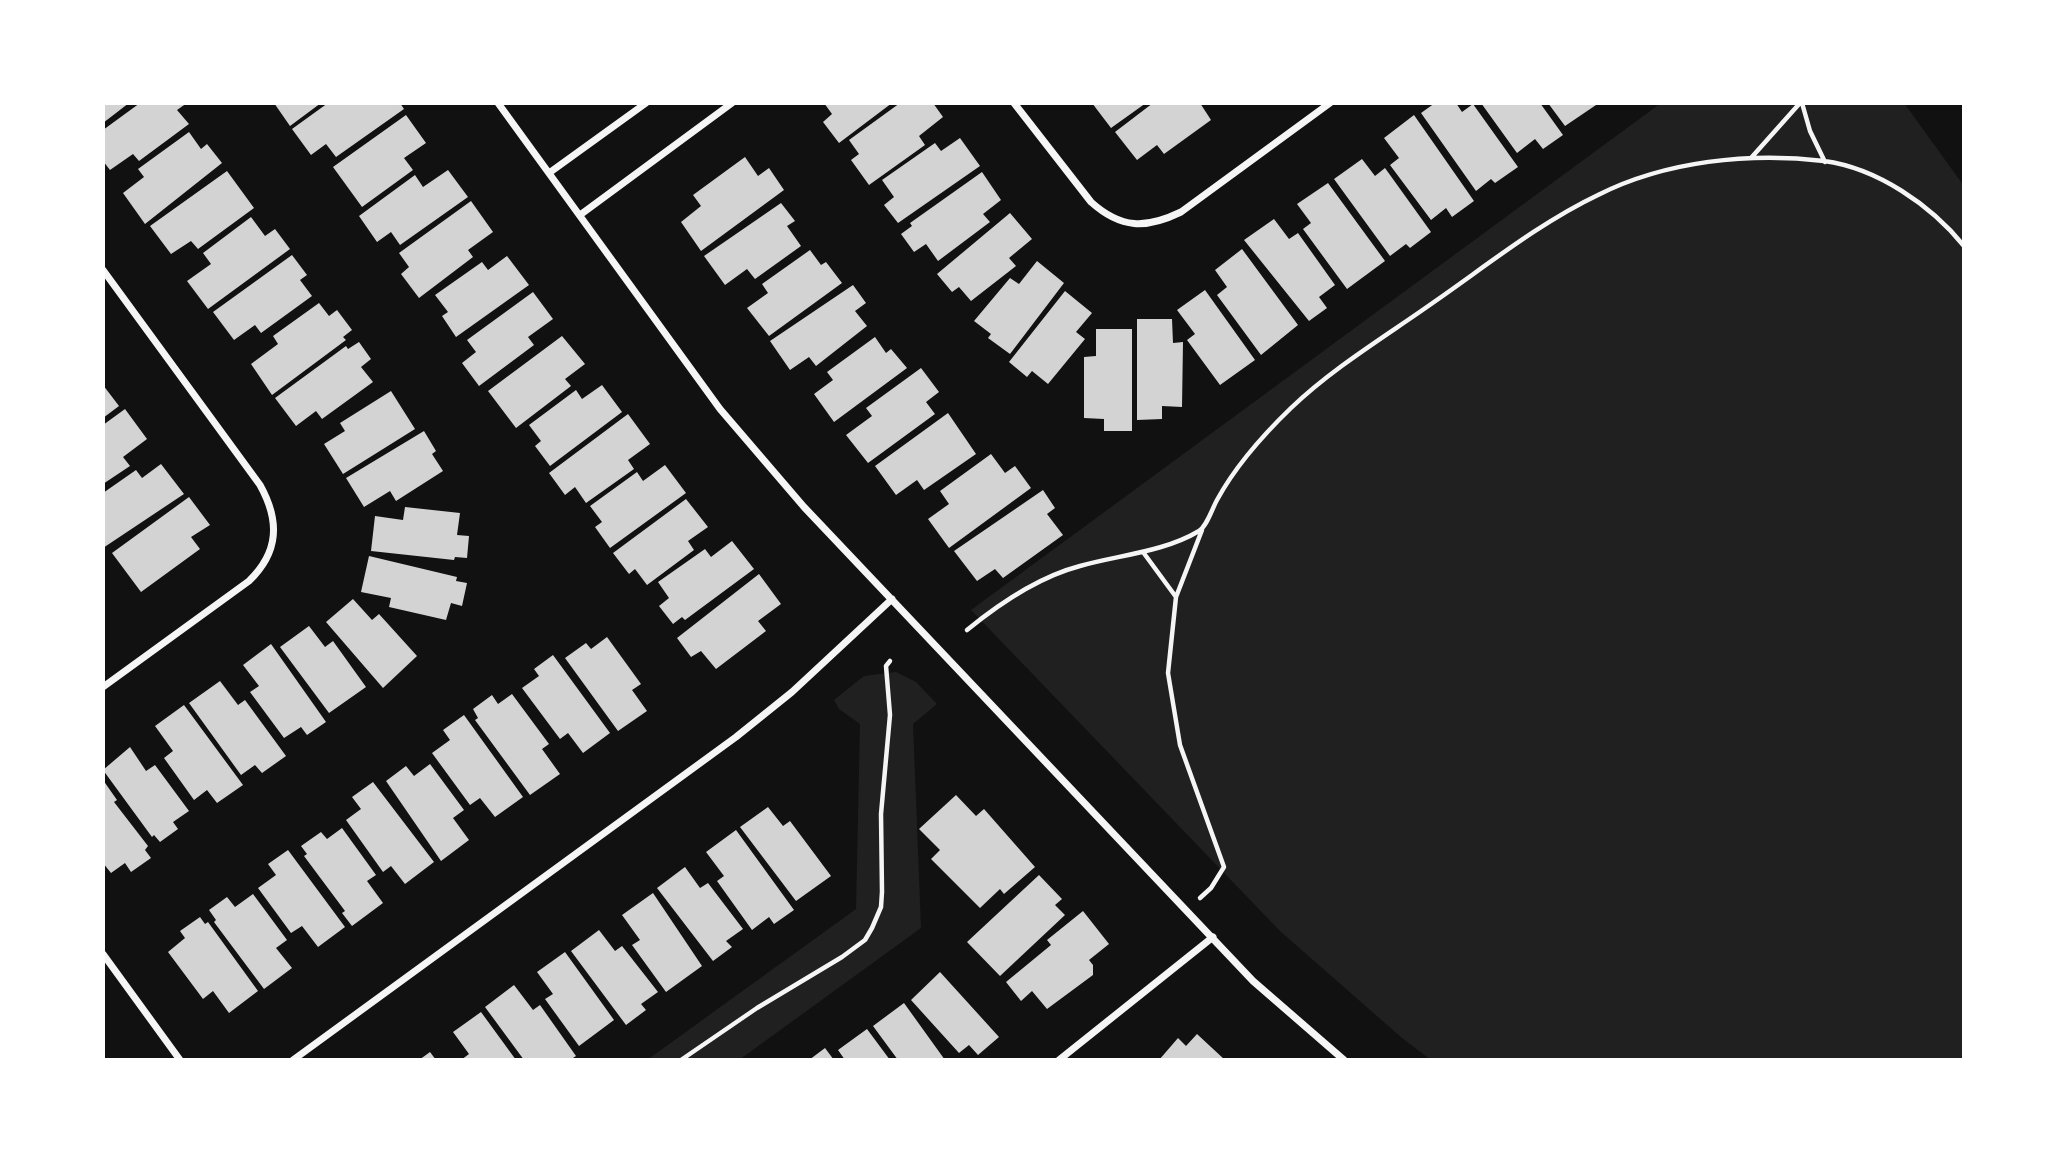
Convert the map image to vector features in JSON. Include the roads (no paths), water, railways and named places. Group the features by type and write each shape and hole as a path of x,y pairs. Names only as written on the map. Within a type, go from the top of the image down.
{"street":[{"path":"498,103 720,409 804,507 1253,981 1344,1060"},
{"path":"549,173 646,103"},
{"path":"580,215 732,103"},
{"path":"1014,103 1091,202 1105,215 1132,224 1154,224 1181,212 1330,103"},
{"path":"103,270 260,485 270,502 275,531 270,553 263,567 249,580 103,687"},
{"path":"293,1060 736,737 792,692 892,599"},
{"path":"1059,1060 1213,937"},
{"path":"103,954 180,1060"}]}
